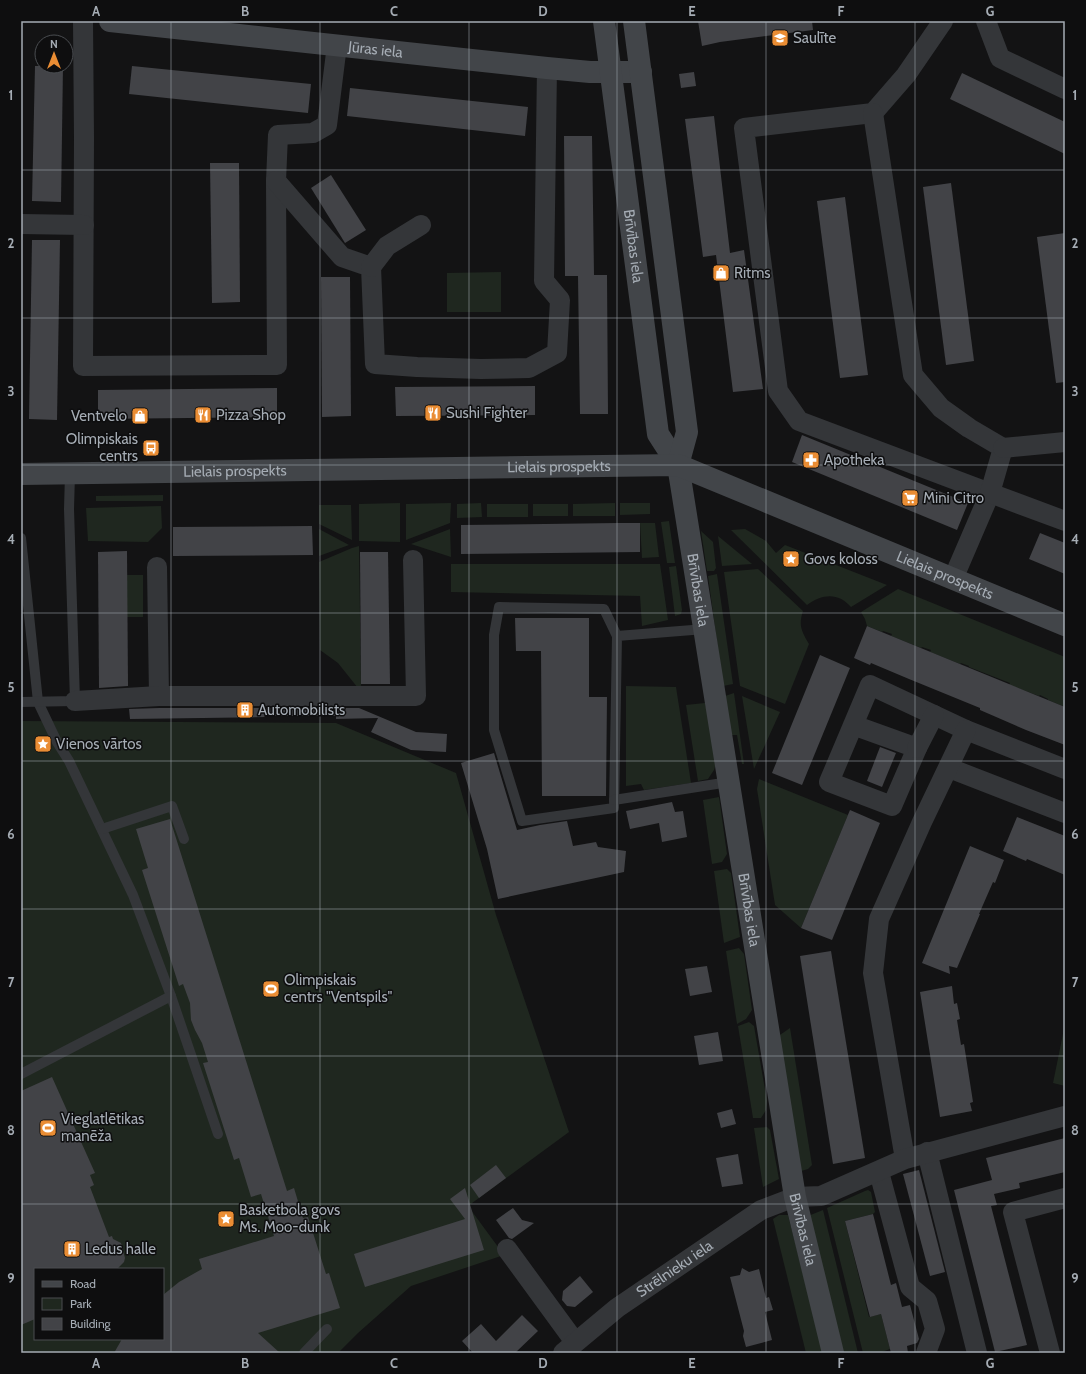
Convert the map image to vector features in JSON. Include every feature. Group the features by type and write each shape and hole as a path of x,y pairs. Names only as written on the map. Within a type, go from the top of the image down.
{"main road":[{"name":"Jūras iela","path":"110,21 151,23 547,68 590,72 641,72"},
{"name":"Brīvības iela","path":"604,21 658,434 678,465 795,1196 833,1353"},
{"name":"Brīvības iela","path":"634,21 687,432 678,465"},
{"name":"Lielais prospekts","path":"21,474 678,465 1065,625"}],"street":[{"path":"83,21 83,366 277,365 276,181 278,135 313,133 327,125 337,45"},
{"path":"943,21 906,74 872,113 744,128 778,391 799,421 1065,521"},
{"path":"986,21 1000,58 1065,89"},
{"path":"420,225 387,246 371,267 375,364 481,369 529,368 557,353 560,300 544,281 547,68"},
{"path":"872,113 913,375 941,408 969,428 1003,448 1065,442"},
{"path":"276,181 342,257 371,267"},
{"path":"21,224 84,225"},
{"path":"953,579 990,493 1003,448"},
{"path":"75,701 159,696 416,696 413,560"},
{"path":"157,567 159,696"},
{"path":"934,715 917,748 892,806 829,782 870,685 934,715 966,730 1065,769"},
{"path":"853,725 917,748"},
{"path":"905,1159 873,973 879,919 966,730"},
{"path":"949,768 1065,813"},
{"path":"795,1196 821,1196 879,1172 905,1159 1065,1116"},
{"path":"927,1152 977,1353"},
{"path":"879,1172 910,1287 927,1301 935,1328 926,1353"},
{"name":"Strēlnieku iela","path":"569,1348 617,1308 761,1210 795,1196"},
{"path":"1050,1353 1013,1212 1065,1198"},
{"path":"507,1249 569,1348"}],"lane":[{"path":"21,702 75,701 69,509 70,474"},
{"path":"21,538 38,702 57,742 69,761 133,895 171,996 218,1134"},
{"path":"499,607 604,609 617,636 614,808 522,821 494,730 494,635 499,607"},
{"path":"617,636 704,629"},
{"path":"614,800 729,782"},
{"path":"102,829 172,806 184,840"},
{"path":"21,1074 171,996"},
{"path":"304,1353 326,1329"}],"green space":[{"path":"501,272 501,312 447,312 447,273"},
{"path":"163,495 163,501 96,501 96,496"},
{"path":"400,503 400,542 359,541 359,504"},
{"path":"451,503 450,523 406,540 406,504"},
{"path":"481,503 482,517 457,518 457,504"},
{"path":"615,503 615,516 573,516 573,504"},
{"path":"620,503 650,503 650,514 620,515"},
{"path":"487,504 528,504 528,517 487,517"},
{"path":"533,504 568,504 568,516 533,516"},
{"path":"319,505 351,505 352,540 319,524"},
{"path":"161,506 162,528 148,542 88,541 86,508"},
{"path":"669,521 675,563 667,563 661,522"},
{"path":"640,523 655,523 659,557 642,558"},
{"path":"319,529 349,545 319,556"},
{"path":"450,529 451,557 411,544"},
{"path":"745,529 766,541 776,553 785,545 887,585 851,607 841,599 830,596 818,599 807,605 731,530"},
{"path":"701,531 713,542 716,568 714,571 707,571"},
{"path":"718,536 752,564 722,566"},
{"path":"359,546 361,688 358,688 338,663 320,650 319,562"},
{"path":"451,564 660,564 668,620 642,626 640,596 451,592"},
{"path":"676,566 682,610 681,614 675,616 669,567"},
{"path":"758,569 803,611 801,625 804,636 809,644 785,704 740,686 724,572"},
{"path":"717,574 733,684 723,686 708,576"},
{"path":"127,575 143,575 143,617 127,617"},
{"path":"898,589 1065,657 1065,707 1040,695 1039,696 1009,685 1010,683 969,666 930,652 931,650 921,648 891,636 892,634 867,626 861,612"},
{"path":"626,686 676,687 691,783 644,790 641,784 626,786"},
{"path":"734,693 744,764 742,764 737,735 729,735 725,696"},
{"path":"742,696 780,712 754,769"},
{"path":"705,703 717,760 714,770 708,779 698,781 686,705"},
{"name":"Olimpiskais centrs \"Ventspils\"","path":"21,721 336,723 456,773 496,915 569,1132 468,1206 504,1255 411,1286 358,1333 338,1353 21,1353"},
{"path":"759,779 848,815 801,928 775,905 757,789"},
{"path":"719,797 727,854 722,862 712,864 703,800"},
{"path":"727,869 731,873 740,937 724,943 714,871"},
{"path":"739,948 744,954 752,1010 746,1019 737,1024 726,951"},
{"path":"749,1022 754,1026 767,1101 766,1110 761,1118 753,1118 738,1026"},
{"path":"1065,1024 1065,1086 1053,1083"},
{"path":"790,1028 812,1165 808,1169 798,1172 777,1037"},
{"path":"767,1127 770,1130 779,1179 763,1187 754,1128"},
{"path":"868,1190 871,1192 875,1212 873,1214 845,1221 869,1317 881,1314 890,1349 879,1353 863,1353 827,1208"},
{"path":"823,1210 858,1353 843,1353 808,1216"},
{"path":"779,1215 788,1215 823,1353 806,1353 773,1219"}],"building":[{"path":"698,21 812,21 813,30 720,42 702,46"},
{"path":"132,66 311,84 308,113 129,94"},
{"path":"694,72 696,86 681,88 679,74"},
{"path":"962,73 1065,122 1065,154 950,99"},
{"path":"35,74 63,74 61,202 32,201"},
{"path":"350,88 528,107 525,136 347,116"},
{"path":"714,116 730,253 744,250 763,389 733,392 716,255 703,257 685,119"},
{"path":"564,136 592,136 594,275 607,275 608,414 580,414 578,276 565,276"},
{"path":"210,163 239,163 240,302 212,303"},
{"path":"331,175 366,230 345,243 311,188"},
{"path":"951,183 974,361 946,365 923,187"},
{"path":"845,197 868,375 840,378 817,201"},
{"path":"1065,233 1065,382 1056,383 1037,237"},
{"path":"32,240 60,240 57,420 29,419"},
{"path":"321,277 350,277 351,416 322,417"},
{"path":"535,386 535,415 396,416 395,387"},
{"path":"277,388 277,417 98,419 98,390"},
{"path":"802,435 968,503 957,530 792,462"},
{"path":"640,523 640,552 461,554 461,525"},
{"path":"312,526 313,555 173,556 173,527"},
{"path":"1040,533 1065,543 1065,574 1029,559"},
{"path":"127,551 128,686 99,688 98,552"},
{"path":"360,552 388,552 390,684 361,684"},
{"path":"515,618 589,618 589,697 607,697 606,796 542,796 541,651 516,651"},
{"path":"867,626 1065,707 1065,745 1026,730 980,710 980,708 871,663 870,665 854,658"},
{"path":"820,655 850,668 802,785 772,773"},
{"path":"359,708 416,732 447,734 446,752 411,750 371,732 378,718 336,719 336,716 264,716 265,717 130,719 129,709"},
{"path":"880,747 896,753 882,787 867,781"},
{"path":"494,753 517,830 567,821 573,846 596,842 598,847 626,851 624,872 498,899 487,849 461,763"},
{"path":"672,802 675,812 683,811 687,837 662,842 659,823 630,829 626,811"},
{"path":"850,810 880,823 832,940 801,928"},
{"path":"1017,817 1065,836 1065,875 1027,859 1026,861 1003,851"},
{"path":"170,819 287,1191 294,1188 303,1218 308,1217 326,1274 329,1273 340,1308 258,1333 280,1353 114,1353 121,1340 164,1340 164,1294 179,1282 202,1269 199,1259 274,1236 261,1194 251,1197 239,1158 234,1160 203,1063 208,1062 202,1043 191,1020 190,1003 183,984 179,986 142,870 148,868 136,829"},
{"path":"970,846 1004,860 995,883 993,882 979,914 957,968 949,966 950,974 922,963"},
{"path":"831,951 865,1158 833,1164 800,956"},
{"path":"707,966 712,992 690,996 685,969"},
{"path":"952,986 954,1004 957,1003 960,1019 957,1020 961,1045 964,1044 973,1102 970,1103 972,1111 940,1117 920,992"},
{"path":"718,1032 723,1061 699,1065 694,1036"},
{"path":"52,1077 95,1173 90,1175 94,1185 90,1187 109,1237 112,1236 113,1239 121,1243 125,1258 124,1262 118,1268 34,1268 34,1319 21,1325 21,1091"},
{"path":"732,1109 736,1124 721,1128 717,1113"},
{"path":"1065,1138 1065,1172 1019,1183 1020,1188 994,1194 997,1205 991,1206 1027,1345 995,1352 954,1190 992,1180 986,1158"},
{"path":"738,1154 743,1184 722,1187 716,1158"},
{"path":"496,1165 506,1178 479,1198 470,1185"},
{"path":"919,1170 945,1272 930,1276 903,1174"},
{"path":"465,1188 484,1250 365,1287 354,1254 465,1219 450,1199"},
{"path":"513,1208 522,1220 534,1223 512,1239 509,1238 496,1220"},
{"path":"873,1214 891,1285 896,1283 902,1307 910,1305 919,1339 917,1343 907,1346 908,1353 891,1353 881,1314 870,1317 845,1221"},
{"path":"742,1268 749,1272 759,1269 766,1298 769,1297 773,1310 765,1312 772,1340 746,1347 743,1336 744,1331 730,1277 740,1275"},
{"path":"580,1276 593,1292 575,1307 567,1306 562,1300 563,1291"},
{"path":"522,1315 538,1331 515,1353 473,1353 462,1341 481,1324 496,1341"}],"place":[{"name":"Saulīte","path":"780,38"},
{"name":"Ritms","path":"721,273"},
{"name":"Sushi Fighter","path":"433,413"},
{"name":"Pizza Shop","path":"203,415"},
{"name":"Ventvelo","path":"140,416"},
{"name":"Olimpiskais centrs","path":"151,448"},
{"name":"Apotheka","path":"811,460"},
{"name":"Mini Citro","path":"910,498"},
{"name":"Govs koloss","path":"791,559"},
{"name":"Automobilists","path":"245,710"},
{"name":"Vienos vārtos","path":"43,744"},
{"name":"Olimpiskais centrs \"Ventspils\"","path":"271,989"},
{"name":"Vieglatlētikas manēža","path":"48,1128"},
{"name":"Basketbola govs Ms. Moo-dunk","path":"226,1219"},
{"name":"Ledus halle","path":"72,1249"}]}
